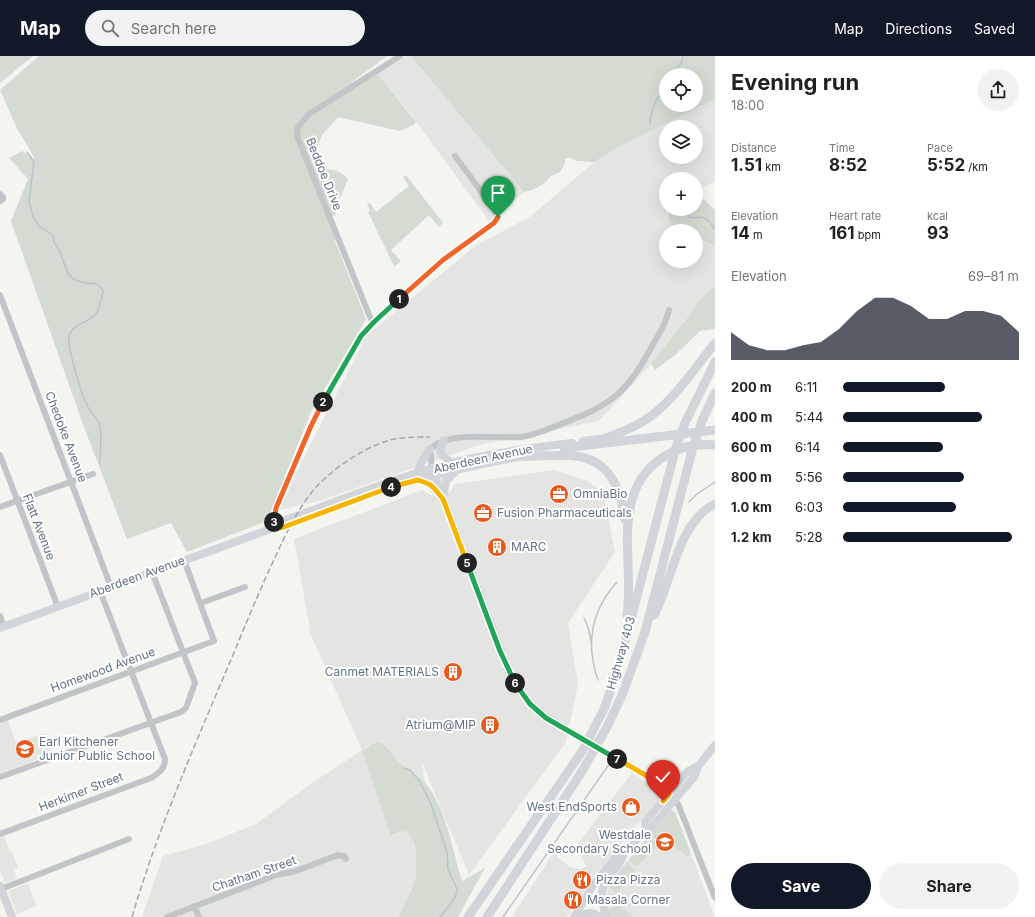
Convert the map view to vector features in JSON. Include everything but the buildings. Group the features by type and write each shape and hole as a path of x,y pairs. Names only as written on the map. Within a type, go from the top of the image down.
{"highway":[{"path":"606,438 634,426 659,409 673,395 715,343"},
{"name":"Highway 403","path":"468,917 583,750 604,709 624,646 676,447 685,423 715,362"},
{"name":"Highway 403","path":"487,917 581,773 596,748 622,695 645,632 684,479 702,421 715,393"},
{"path":"684,479 715,405"},
{"path":"564,448 715,425"},
{"path":"606,438 715,430"},
{"path":"624,646 629,589 628,528 630,506 634,492 642,478 651,467 668,454 684,447 715,445"},
{"path":"519,456 576,456 597,464 608,473 617,486 621,496 625,520 628,528"},
{"path":"645,632 656,613 687,532 697,518 715,504"}],"main road":[{"name":"Aberdeen Avenue","path":"433,472 452,463 507,451 606,438"},
{"path":"444,440 441,445 441,453 444,458 452,463"},
{"name":"Aberdeen Avenue","path":"2,628 275,527 281,528 417,476 564,448"},
{"path":"430,449 422,460 417,476 429,484 443,499"},
{"path":"443,499 446,481 460,469"},
{"path":"433,472 514,682 524,696 539,712 650,778 672,797"},
{"path":"606,917 602,900 603,888 621,862 623,855 646,829 645,822 672,797 687,772 699,765 713,751"},
{"path":"574,917 594,884 615,858 623,855"},
{"path":"1,887 3,901 12,917"},
{"path":"581,917 589,913 594,913 599,917"}],"street":[{"name":"Beddoe Drive","path":"374,322 370,317 297,136 298,126 309,114 400,56"},
{"path":"275,527 274,518 276,508 320,407 361,336 374,322 443,260 494,223 498,217 494,208 455,156"},
{"path":"0,194 3,197 0,201"},
{"name":"Chedoke Avenue","path":"0,295 112,587"},
{"path":"433,472 430,449 444,440 528,436 579,417 600,407 617,396 640,369 663,327 669,310"},
{"name":"Flatt Avenue","path":"0,456 58,607"},
{"path":"0,507 93,474"},
{"path":"184,560 200,603 245,587"},
{"path":"0,777 184,710 195,683 152,572"},
{"path":"100,591 151,722"},
{"name":"Homewood Avenue","path":"0,720 214,641 200,603"},
{"path":"0,616 2,628"},
{"name":"Herkimer Street","path":"0,834 151,778 158,774 165,764 165,759 151,722"},
{"path":"672,797 678,804 712,881 715,898"},
{"path":"1,887 129,839"},
{"name":"Chatham Street","path":"167,917 276,875 296,871 338,855 344,856 346,859"},
{"path":"194,906 198,917"}],"shaded area":[{"path":"0,56 33,56 0,83"},
{"path":"39,56 387,56 352,82 353,88 377,73 416,122 400,131 338,117 322,135 315,152 324,169 337,171 348,179 341,196 334,205 336,215 328,217 336,239 335,241 366,319 311,412 269,516 262,523 187,552 171,523 127,539 84,427 11,221 28,179 9,158 22,151 35,159 17,128 0,90"},
{"path":"407,56 411,56 524,192 489,221 409,112 377,73"},
{"path":"411,56 715,56 715,99 703,105 703,68 659,68 659,112 689,112 673,120 659,120 659,127 617,148 594,162 577,161 570,158 565,158 565,163 560,172 551,176 545,183 532,190 524,192"},
{"path":"715,99 715,182 703,188 703,172 659,172 659,216 668,216 672,224 659,224 659,268 703,268 703,239 715,247 715,285 697,303 691,313 651,364 599,421 479,445 319,501 279,510 305,455 367,335 475,246 530,217 594,162 617,148 659,127 659,164 703,164 703,120 673,120 689,112 703,112 703,105"},
{"path":"406,175 443,223 439,227 429,215 391,250 401,261 395,266 368,212 370,211 367,204 370,203 376,212 409,186 403,177"},
{"path":"703,199 715,210 715,247 703,240 703,224 672,224 668,216 703,216"},
{"path":"715,285 715,329 700,331 674,356 655,370 651,364 691,313 697,303"},
{"path":"555,470 588,481 604,495 615,552 568,623 578,684 566,742 469,875 422,762 425,784 399,762 386,745 378,742 371,744 362,750 311,635 294,539 422,490 431,495 450,492 455,484"},
{"name":"Earl Kitchener Junior Public School","path":"8,720 16,743 44,733 52,754 0,773 0,723"},
{"path":"378,742 385,745 403,766 426,784 433,794 444,817 462,881 485,868 458,917 398,917 412,889 416,875 416,851 414,842 407,831 396,833 391,836 362,750 371,744"},
{"path":"362,750 392,836 396,833 407,831 414,842 416,851 416,875 412,889 398,917 142,917 163,856 206,844 256,824 309,785"},
{"path":"632,773 659,793 660,796 591,880 567,917 512,917 553,853 570,867 582,869 586,866 576,846"},
{"name":"Westdale Secondary School","path":"671,810 675,812 715,917 609,917 606,898 608,886"},
{"path":"671,811 675,812 691,853 688,857 662,836 657,841 650,835"},
{"path":"4,836 18,868 14,870 17,879 5,883 0,870 0,838"},
{"path":"648,837 657,844 638,866 635,865 629,860"},
{"path":"627,862 635,870 617,893 608,886"},
{"path":"28,883 36,906 17,914 8,891"},
{"path":"618,904 633,917 610,917 608,910"}],"waterway":[{"path":"677,68 682,62 683,56"},
{"path":"650,124 653,107 659,96"},
{"path":"27,152 34,162 29,201 33,217 39,226 51,234 54,238 54,242 63,258 70,276 84,283 97,284 103,291 96,314 76,326 70,333 69,337 72,361 82,392 88,408 98,420 101,430 100,463"},
{"path":"689,216 691,218 703,217 710,222 715,229"},
{"path":"689,502 697,494 715,482"},
{"path":"598,680 592,653 591,640 593,628 601,604 617,582"},
{"path":"584,618 588,627 591,641"},
{"path":"615,755 619,750"},
{"path":"503,917 612,760"},
{"path":"404,768 410,770 419,780 431,804 447,852 448,869 457,889 453,900 440,917"}],"railway":[{"path":"132,917 154,849 193,749 262,585 298,512 319,484 344,463 364,451 394,439 408,437 430,437"}],"place":[{"name":"OmniaBio","path":"559,494"},
{"name":"Fusion Pharmaceuticals","path":"483,513"},
{"name":"MARC","path":"497,547"},
{"name":"Canmet MATERIALS","path":"453,672"},
{"name":"Atrium@MIP","path":"490,725"},
{"name":"Earl Kitchener Junior Public School","path":"25,749"},
{"name":"West EndSports","path":"631,807"},
{"name":"Westdale Secondary School","path":"665,842"},
{"name":"Pizza Pizza","path":"582,880"},
{"name":"Masala Corner","path":"573,900"}],"route":[{"path":"498,217 494,223 443,260 422,278 361,336 320,407 311,426 276,508 274,518 275,527 281,528 400,484 418,480 429,484 443,499 509,672 524,696 530,704 546,718 650,778 669,794 663,801"}]}
